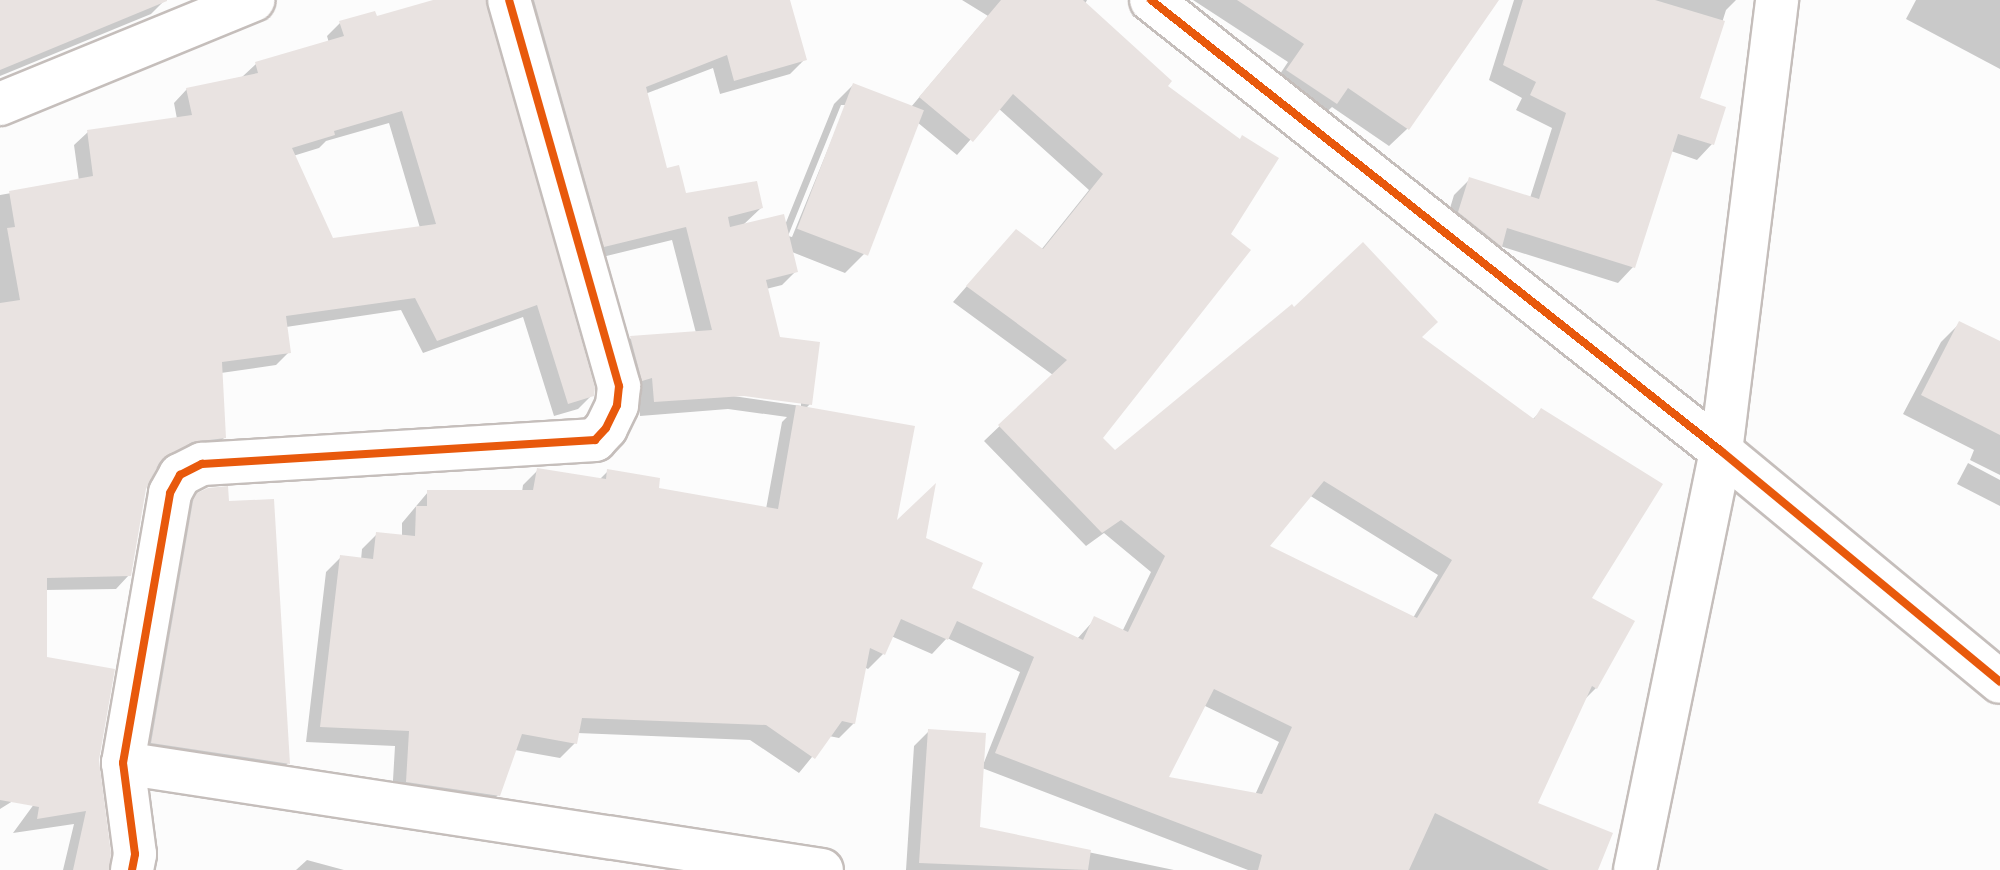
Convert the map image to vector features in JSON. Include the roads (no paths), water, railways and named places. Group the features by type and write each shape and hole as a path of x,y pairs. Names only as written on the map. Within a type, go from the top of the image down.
{"street":[{"path":"0,104 254,0"},
{"path":"132,870 135,854 123,763 170,493 180,475 202,464 595,440 606,428 617,405 619,386 509,0"},
{"path":"1151,0 1721,451 2000,682"},
{"path":"1635,870 1721,451 1777,0"},
{"path":"123,763 822,870"}]}
